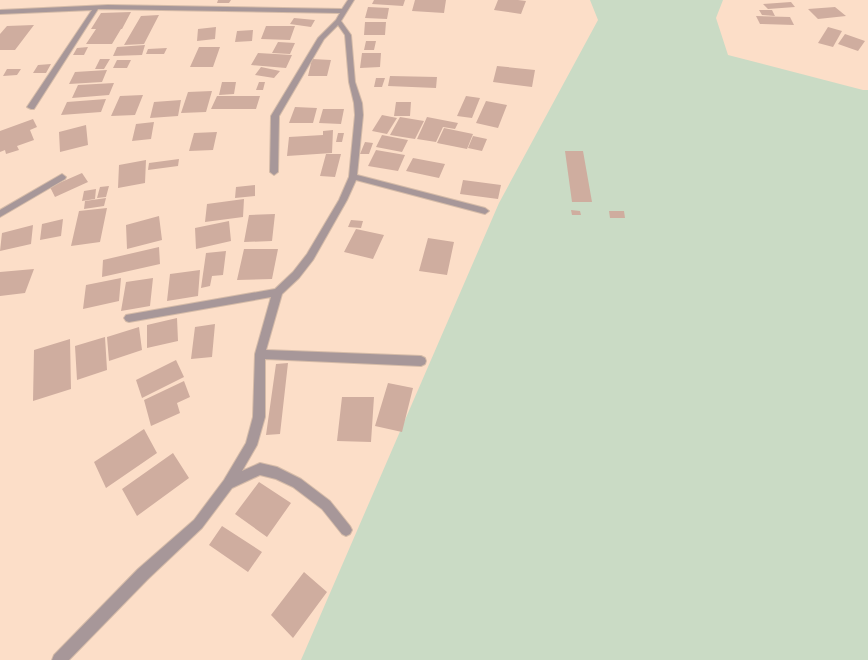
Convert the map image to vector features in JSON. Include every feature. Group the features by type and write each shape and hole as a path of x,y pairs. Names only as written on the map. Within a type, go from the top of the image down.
{"street":[{"path":"108,7 116,0"},
{"path":"274,172 275,116 322,38 338,20 351,0"},
{"path":"0,12 108,7 343,11"},
{"path":"31,107 96,8"},
{"path":"60,660 142,574 198,524 228,484 252,445 259,417 260,354 268,318 278,292 296,275 310,257 343,200 353,177 357,147 359,115 358,103 352,82 348,35 338,20"},
{"path":"0,214 62,177"},
{"path":"353,177 485,211"},
{"path":"129,318 278,292"},
{"path":"260,354 421,361"},
{"path":"228,484 260,469 276,472 297,483 326,504 346,530"}],"green space":[{"path":"590,0 723,0 716,18 728,55 863,90 868,90 868,660 301,660 499,203 598,20"}],"building":[{"path":"218,0 231,0 229,3 217,3"},
{"path":"374,0 405,0 403,6 372,4"},
{"path":"415,0 446,0 444,13 412,11"},
{"path":"498,0 526,1 521,14 494,10"},
{"path":"791,2 795,7 768,9 763,4"},
{"path":"368,7 389,8 387,19 365,18"},
{"path":"835,7 846,16 818,19 808,9"},
{"path":"759,10 772,10 775,16 762,15"},
{"path":"131,12 112,44 86,44 96,29 91,29 101,13"},
{"path":"159,15 144,44 124,45 141,16"},
{"path":"756,16 790,17 794,25 760,24"},
{"path":"294,18 315,20 311,27 290,24"},
{"path":"365,22 386,22 385,35 364,35"},
{"path":"34,25 15,50 0,50 0,34 7,26"},
{"path":"266,26 295,26 290,40 261,39"},
{"path":"216,27 215,39 197,41 198,29"},
{"path":"828,27 842,31 833,47 818,43"},
{"path":"253,30 252,41 235,42 237,31"},
{"path":"845,34 865,41 858,51 838,44"},
{"path":"366,41 376,41 374,50 364,50"},
{"path":"278,42 295,43 290,54 272,53"},
{"path":"145,45 142,55 113,56 117,47"},
{"path":"88,47 84,55 73,55 77,48"},
{"path":"199,47 220,47 213,67 190,67"},
{"path":"167,48 164,54 146,54 148,49"},
{"path":"258,53 292,55 286,68 251,65"},
{"path":"362,53 381,53 380,67 360,68"},
{"path":"100,59 110,59 104,69 95,69"},
{"path":"312,59 331,60 327,76 308,76"},
{"path":"117,60 131,60 127,68 113,68"},
{"path":"51,64 46,73 33,73 38,65"},
{"path":"497,66 535,70 532,87 493,82"},
{"path":"261,67 280,71 274,78 255,75"},
{"path":"7,69 21,69 17,75 3,76"},
{"path":"107,70 102,82 69,84 75,72"},
{"path":"390,76 437,77 436,88 388,86"},
{"path":"376,78 385,78 382,87 374,87"},
{"path":"222,82 236,82 234,94 219,95"},
{"path":"259,82 265,82 263,90 256,90"},
{"path":"114,83 109,95 72,98 78,85"},
{"path":"212,91 206,112 181,113 188,92"},
{"path":"143,95 135,115 111,116 120,96"},
{"path":"217,96 260,96 256,109 211,109"},
{"path":"466,96 480,98 472,118 457,116"},
{"path":"106,99 101,112 61,115 67,102"},
{"path":"181,100 178,116 150,118 154,102"},
{"path":"486,101 507,105 498,128 476,123"},
{"path":"396,102 411,102 410,116 394,116"},
{"path":"295,107 317,108 313,123 289,123"},
{"path":"323,109 344,109 341,124 319,123"},
{"path":"382,115 397,118 387,134 372,131"},
{"path":"400,117 424,121 415,139 390,135"},
{"path":"427,117 458,123 455,129 443,127 436,142 417,139"},
{"path":"33,119 37,127 30,130 34,140 17,146 19,150 6,154 5,150 0,152 0,131"},
{"path":"154,122 151,139 132,141 136,124"},
{"path":"86,125 88,145 60,152 59,132"},
{"path":"444,128 473,134 467,149 437,143"},
{"path":"333,130 332,153 287,156 289,137 323,135 323,131"},
{"path":"217,132 213,150 189,151 194,133"},
{"path":"338,133 344,133 342,142 336,142"},
{"path":"382,135 408,140 402,152 376,147"},
{"path":"473,136 487,139 482,151 468,148"},
{"path":"365,142 373,143 369,154 360,154"},
{"path":"376,150 405,155 398,171 368,166"},
{"path":"565,151 583,151 592,202 572,202"},
{"path":"326,154 341,154 335,177 320,176"},
{"path":"413,158 445,164 439,178 406,171"},
{"path":"179,159 178,166 148,170 149,163"},
{"path":"146,160 145,183 118,188 119,165"},
{"path":"82,173 88,182 55,197 50,187"},
{"path":"463,180 501,185 498,199 460,194"},
{"path":"255,185 255,196 235,198 236,187"},
{"path":"109,186 106,197 97,198 100,187"},
{"path":"96,189 95,199 82,201 84,191"},
{"path":"106,198 104,206 84,209 85,201"},
{"path":"244,199 243,217 205,222 207,204"},
{"path":"107,208 100,242 71,246 79,211"},
{"path":"571,210 580,211 581,215 572,215"},
{"path":"609,211 624,211 625,218 610,218"},
{"path":"275,214 272,241 244,242 249,215"},
{"path":"159,216 162,240 127,249 126,225"},
{"path":"63,219 61,236 40,240 42,224"},
{"path":"351,220 363,221 361,228 348,227"},
{"path":"229,221 231,241 196,249 195,228"},
{"path":"33,225 31,244 0,251 2,233"},
{"path":"356,229 384,235 373,259 344,252"},
{"path":"428,238 454,242 447,275 419,271"},
{"path":"159,247 160,264 102,277 103,260"},
{"path":"244,249 278,249 272,279 237,280"},
{"path":"226,251 223,275 212,276 210,286 201,288 206,253"},
{"path":"34,269 25,293 0,296 0,272"},
{"path":"200,270 198,296 167,301 170,274"},
{"path":"121,278 119,301 83,309 86,285"},
{"path":"153,278 150,306 121,311 126,282"},
{"path":"177,318 178,341 147,348 147,325"},
{"path":"215,324 212,357 191,359 195,327"},
{"path":"139,327 142,350 109,361 107,337"},
{"path":"105,337 107,370 77,380 75,346"},
{"path":"70,339 71,389 33,401 34,350"},
{"path":"176,360 184,377 142,398 136,380"},
{"path":"288,363 280,434 266,435 276,364"},
{"path":"184,381 190,397 177,403 180,413 151,426 144,400"},
{"path":"388,383 413,388 402,432 375,426"},
{"path":"342,397 374,397 371,442 337,441"},
{"path":"144,429 157,453 106,488 94,462"},
{"path":"173,453 189,478 137,516 122,489"},
{"path":"259,482 291,503 267,537 235,514"},
{"path":"222,526 262,552 248,572 209,545"},
{"path":"304,572 327,592 293,638 271,615"}]}
